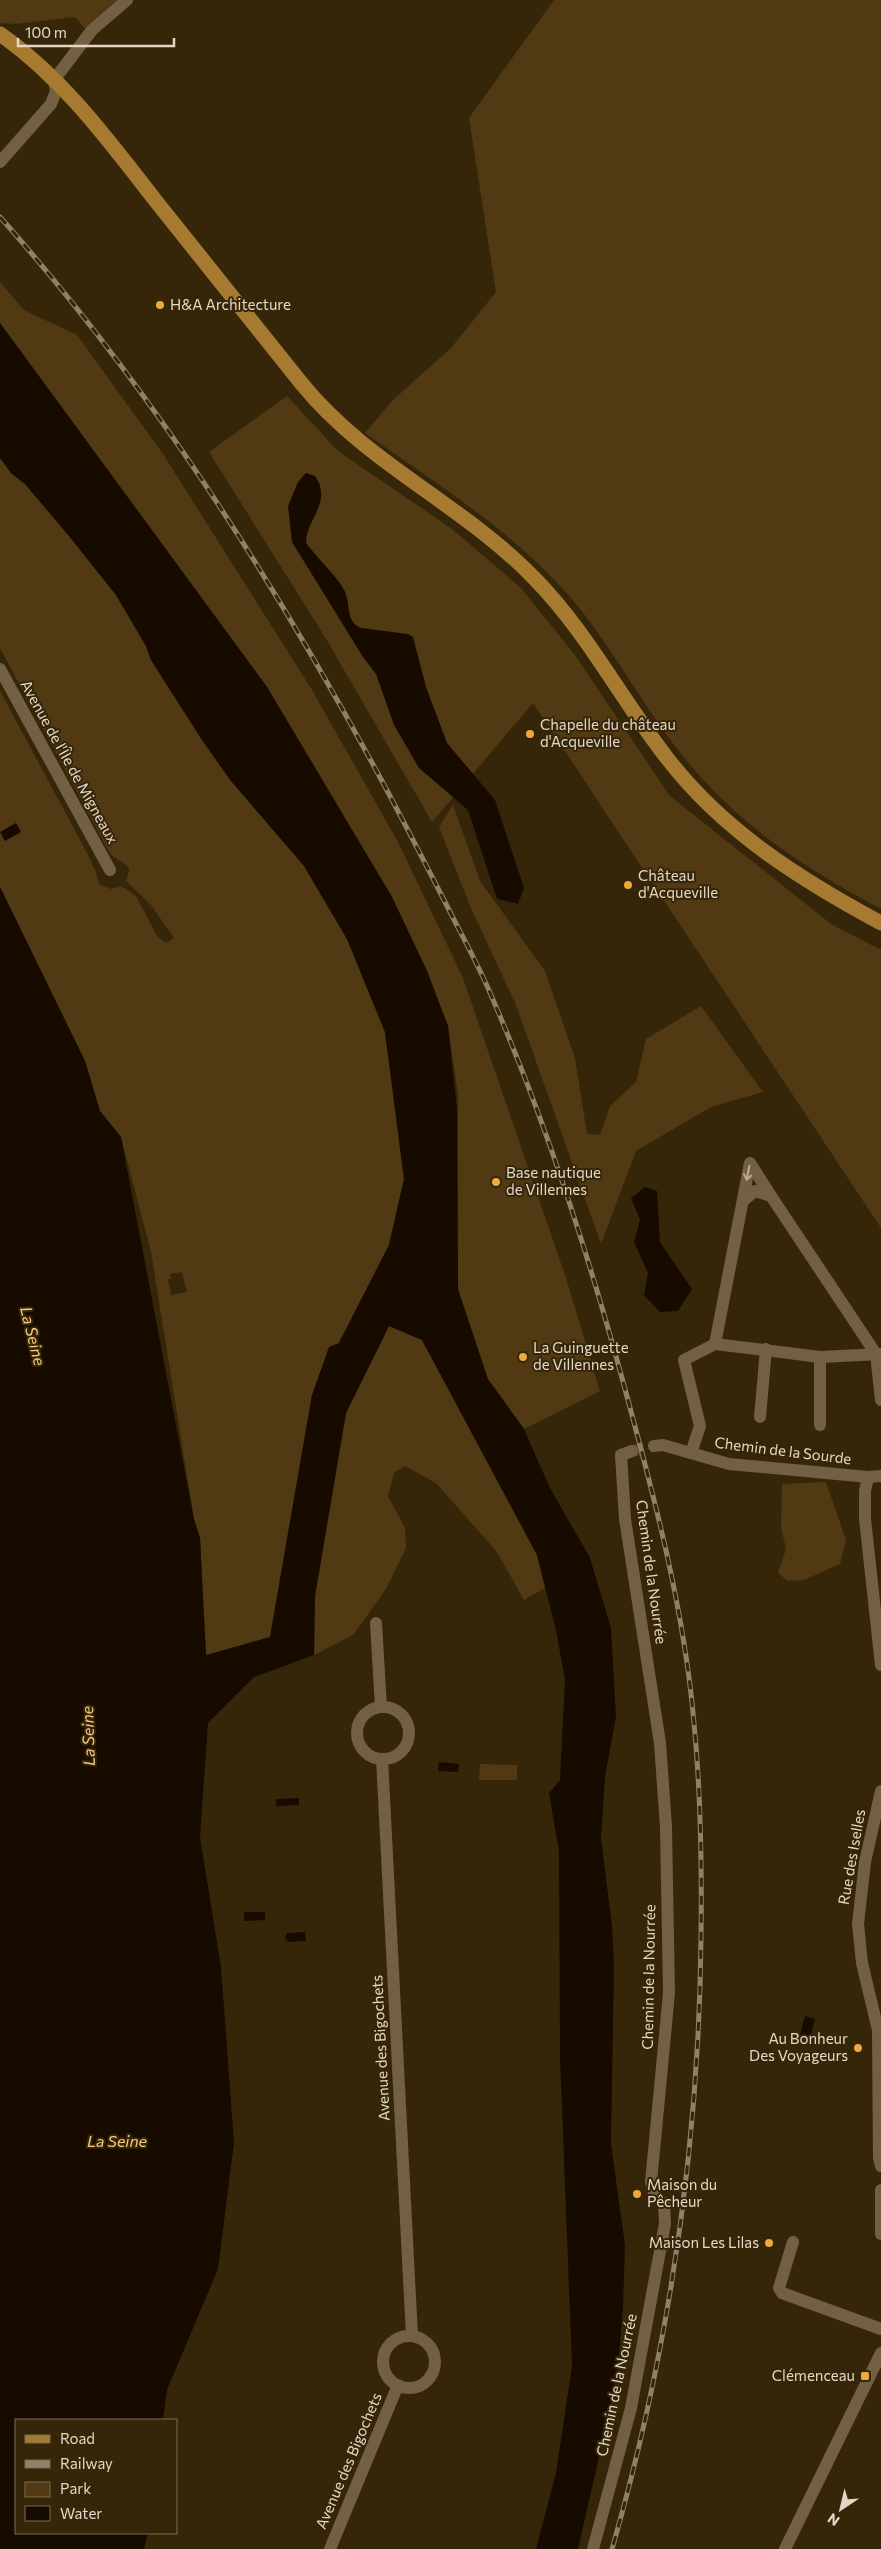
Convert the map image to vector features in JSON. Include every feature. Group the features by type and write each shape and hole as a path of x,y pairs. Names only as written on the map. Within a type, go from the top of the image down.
{"main road":[{"path":"0,34 55,85 120,153 306,388 339,424 391,466 485,533 535,578 577,626 668,759 702,798 765,853 818,888 881,923"},
{"path":"0,44 55,85"}],"street":[{"path":"0,162 51,104 55,85 92,30 127,0"},
{"name":"Avenue de l'Île de Migneaux","path":"0,668 110,870"},
{"path":"715,1344 750,1164 878,1354 881,1400"},
{"path":"743,1201 755,1191 772,1196"},
{"path":"691,1453 700,1426 684,1360 715,1344 820,1357 878,1354"},
{"path":"760,1416 766,1349"},
{"path":"820,1357 820,1425"},
{"name":"Chemin de la Sourde","path":"654,1446 663,1445 729,1464 875,1477"},
{"name":"Chemin de la Nourrée","path":"593,2549 631,2408 665,2224 664,2204 655,2196 651,2182 668,1994 666,1827 660,1743 625,1519 626,1453"},
{"path":"875,1477 865,1491 865,1519 881,1666"},
{"path":"376,1623 381,1707"},
{"path":"381,1707 397,1711 404,1717 409,1733 408,1741 398,1755 382,1759 366,1753 358,1738 360,1721 372,1710 381,1707"},
{"name":"Avenue des Bigochets","path":"382,1759 412,2336"},
{"name":"Rue des Iselles","path":"881,1791 864,1869 858,1924 862,1964 878,2030 879,2158 881,2166"},
{"path":"881,2190 881,2234"},
{"path":"792,2242 779,2288 782,2293 881,2329"},
{"name":"Avenue des Bigochets","path":"412,2336 426,2342 432,2349 435,2365 428,2379 422,2384 406,2387 398,2385 386,2372 384,2355 395,2340 412,2336"},
{"path":"785,2549 881,2354"},
{"name":"Avenue des Bigochets","path":"330,2549 398,2385"}],"green space":[{"path":"0,0 118,0 86,30 75,17 16,24 0,23"},
{"path":"554,0 881,0 881,909 802,862 753,827 730,807 708,785 672,742 605,642 576,604 553,579 529,555 476,512 365,433 393,400 451,348 496,292 469,118"},
{"path":"0,282 24,310 77,335 163,454 312,690 398,842 463,978 566,1278 600,1391 524,1429 480,1370 458,1289 458,1095 448,1026 427,971 392,897 267,687 0,323"},
{"path":"287,396 338,451 452,529 521,588 575,655 669,795 831,924 881,950 881,1228 533,703 432,822 325,637 209,452"},
{"path":"0,458 11,473 25,484 116,595 146,646 151,660 202,740 231,781 304,866 347,939 385,1032 404,1179 389,1245 312,1395 270,1637 206,1656 200,1538 194,1519 151,1252 121,1137 100,1111 85,1061 0,887 0,691 86,851 96,872 99,884 111,889 121,886 136,896 157,936 166,943 174,938 151,905 126,881 129,871 128,866 111,855 108,850 0,648","holes":["182,1272 187,1292 171,1295 168,1279 171,1279 170,1274"]},
{"path":"453,805 480,881 545,971 575,1058 587,1134 600,1135 610,1106 636,1082 646,1039 701,1006 763,1092 711,1107 636,1151 601,1244 516,1005 470,906 439,827"},
{"path":"389,1326 422,1340 537,1555 545,1588 524,1600 497,1552 436,1483 405,1466 394,1473 388,1496 405,1528 406,1548 386,1589 353,1635 314,1655 315,1596 346,1413"},
{"path":"826,1482 846,1540 840,1564 804,1580 788,1581 778,1573 786,1549 781,1527 782,1484"},
{"path":"480,1764 517,1765 517,1780 479,1780"}],"water":[{"name":"La Seine","path":"0,323 267,687 392,897 427,971 448,1026 457,1109 458,1289 488,1379 524,1429 550,1488 590,1558 611,1628 616,1717 605,1777 601,1838 612,1926 614,1964 611,2144 625,2245 623,2307 618,2368 578,2549 536,2549 556,2473 572,2366 560,2056 559,1852 549,1793 560,1780 565,1680 556,1630 537,1555 422,1340 389,1326 346,1413 315,1596 314,1655 254,1677 208,1723 200,1837 221,1967 234,2143 218,2269 167,2390 163,2419 15,2419 15,2534 148,2534 144,2549 0,2549 0,887 85,1061 100,1111 121,1137 194,1519 200,1538 206,1655 270,1637 312,1395 329,1347 339,1343 389,1245 404,1179 385,1032 347,939 304,866 231,781 202,740 151,660 146,646 116,595 25,484 11,473 0,458"},
{"path":"306,473 315,476 320,485 321,494 320,502 307,534 306,543 343,588 346,593 350,616 356,625 361,628 408,634 413,637 426,687 447,743 495,800 524,888 518,904 497,899 468,810 419,768 394,725 376,674 363,657 292,542 288,506 298,482"},
{"path":"16,823 21,832 5,841 0,832"},
{"path":"645,1187 657,1191 660,1242 692,1289 678,1311 660,1312 644,1295 648,1273 634,1242 640,1220 631,1198"},
{"path":"439,1762 459,1764 458,1772 438,1771"},
{"path":"299,1798 299,1805 276,1806 276,1799"},
{"path":"244,1912 265,1912 265,1920 244,1921"},
{"path":"305,1932 306,1941 288,1942 285,1938 287,1933"},
{"path":"805,2016 815,2019 810,2038 800,2035"}],"tunnel":[{"path":"632,1451 654,1446"}],"railway":[{"path":"0,217 55,281 107,347 204,483 293,624 403,820 481,972 530,1091 597,1289 636,1431 676,1596 689,1680 700,1804 701,1938 699,2016 694,2093 687,2170 677,2246 665,2323 650,2399 612,2549"}],"place":[{"name":"H&A Architecture","path":"160,305"},
{"name":"Chapelle du château d'Acqueville","path":"530,734"},
{"name":"Château d'Acqueville","path":"628,885"},
{"name":"Base nautique de Villennes","path":"496,1182"},
{"name":"La Guinguette de Villennes","path":"523,1357"},
{"name":"Au Bonheur Des Voyageurs","path":"858,2048"},
{"name":"Maison du Pêcheur","path":"637,2194"},
{"name":"Maison Les Lilas","path":"769,2243"},
{"name":"Clémenceau","path":"865,2376"}]}
